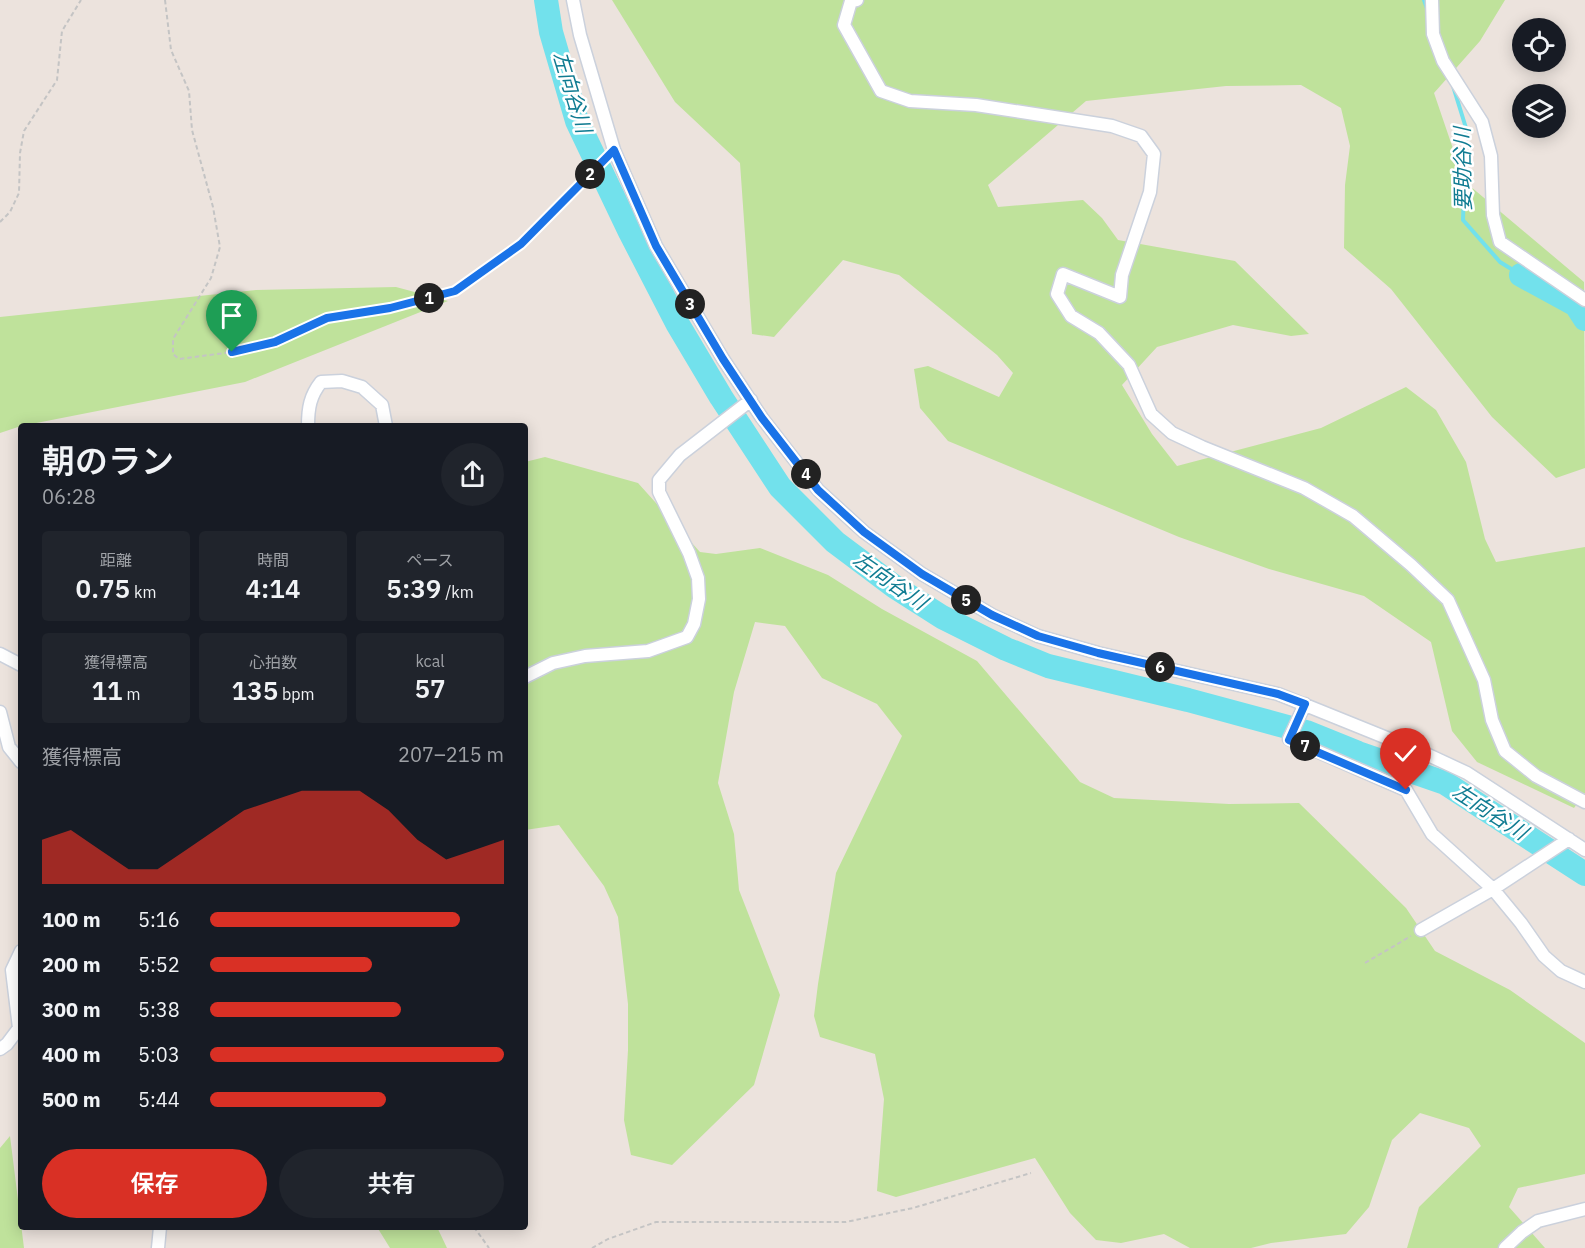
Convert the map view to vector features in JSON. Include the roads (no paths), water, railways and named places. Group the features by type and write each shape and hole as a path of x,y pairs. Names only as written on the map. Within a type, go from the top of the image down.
{"street":[{"path":"573,0 580,34 614,150 656,246 723,359 762,418 818,490 864,532 922,574 992,615 1038,636 1098,653 1278,694 1305,704 1467,773 1585,850"},
{"path":"857,0 851,1 844,24 881,91 910,101 976,105 1112,126 1144,139 1154,154 1150,192 1122,275 1120,297 1063,274 1057,294 1071,316 1099,333 1130,365 1151,414 1173,433 1304,488 1353,516 1419,572 1448,600 1484,680 1492,720 1505,751 1536,776 1585,802"},
{"path":"1432,0 1433,34 1443,61 1482,122 1491,156 1493,215 1500,242 1585,300"},
{"path":"308,423 308,407 312,393 321,382 342,381 362,387 382,405 385,423"},
{"path":"528,676 553,663 585,656 648,651 687,637 694,624 699,599 698,578 689,553 659,492 659,480 680,454 751,400"},
{"path":"0,654 18,663"},
{"path":"1305,704 1289,740 1406,790 1432,834 1493,889 1544,956 1561,971 1585,982"},
{"path":"0,712 9,747 18,758"},
{"path":"1421,930 1493,889 1569,839"},
{"path":"18,957 12,970 18,1020"},
{"path":"0,1049 18,1029"},
{"path":"1505,1248 1538,1221 1585,1209"},
{"path":"158,1248 160,1230"}],"waterway":[{"name":"左向谷川","path":"546,0 551,32 577,121 677,323 721,397 780,487 835,542 895,587 942,617 1006,649 1048,666 1306,732 1358,753 1445,783 1585,874"},
{"name":"要助谷川","path":"1424,0 1428,11"},
{"name":"要助谷川","path":"1453,86 1466,128 1463,220 1500,262 1521,275"},
{"name":"要助谷川","path":"1521,275 1576,305 1585,319"}]}
